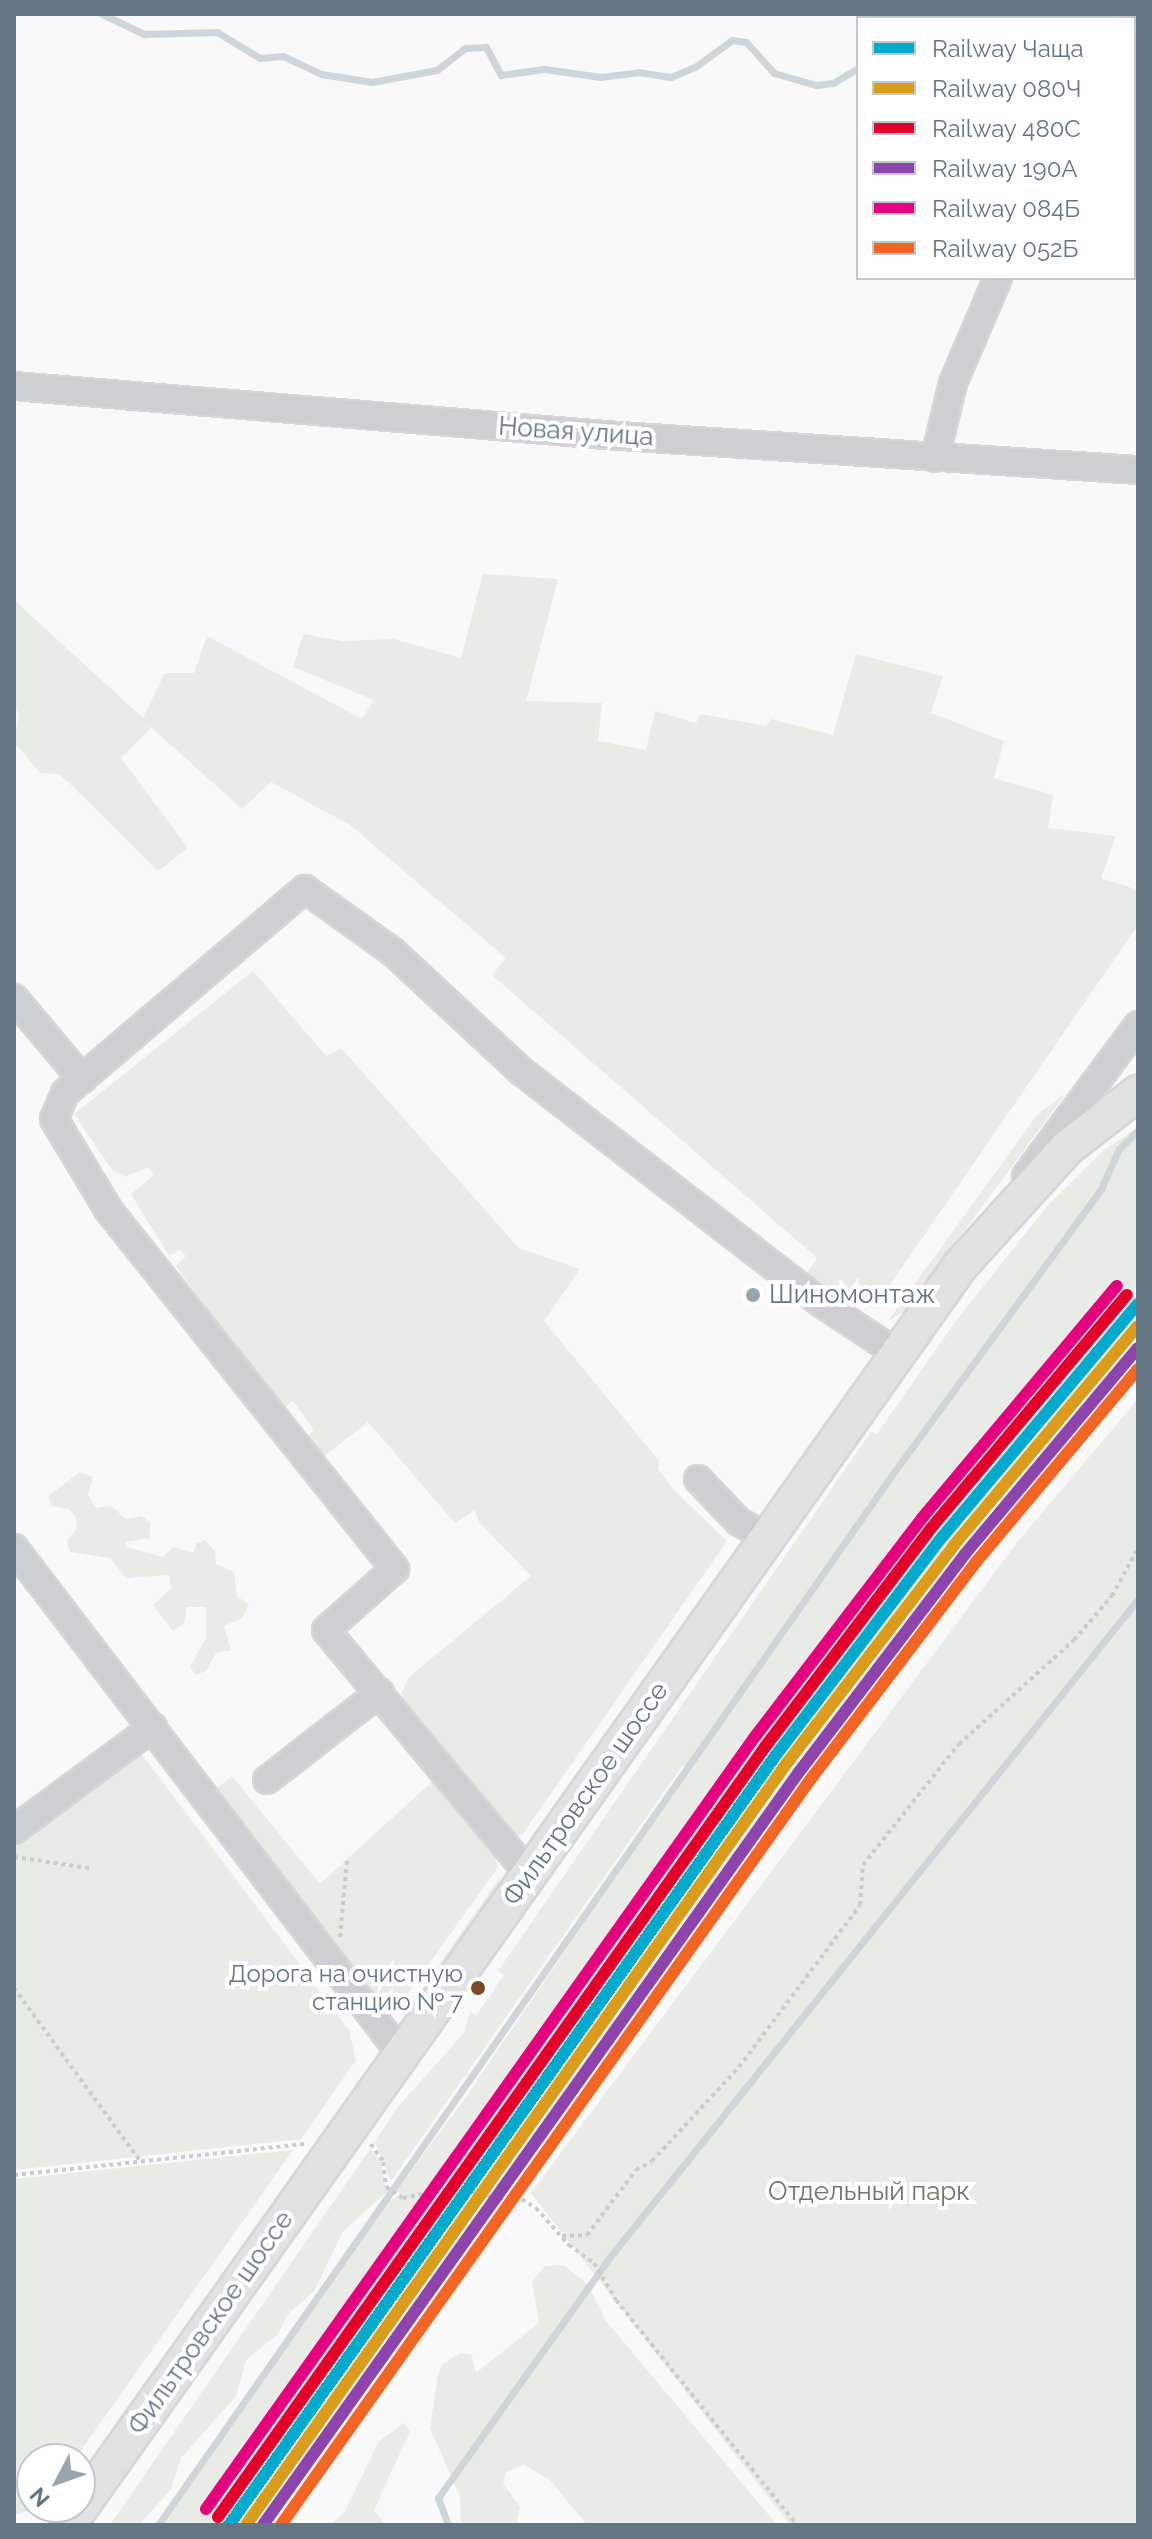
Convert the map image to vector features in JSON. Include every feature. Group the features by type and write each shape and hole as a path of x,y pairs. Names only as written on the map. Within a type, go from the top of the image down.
{"main road":[{"name":"Фильтровское шоссе","path":"68,2525 767,1537 992,1228 1067,1148 1138,1093"}],"street":[{"path":"935,458 953,383 997,280"},
{"name":"Новая улица","path":"14,386 935,458 1138,470"},
{"path":"529,1874 326,1630 395,1569 108,1209 54,1119 65,1093 305,889 393,952 521,1071 821,1303 898,1354"},
{"path":"14,998 82,1079"},
{"path":"992,1228 1050,1139 1138,1025"},
{"path":"698,1479 739,1522 767,1537"},
{"path":"14,1548 402,2055"},
{"path":"267,1780 380,1692"},
{"path":"14,1830 153,1727"}],"path":[{"path":"562,2236 587,2235 636,2170 652,2161 739,2067 860,1905 863,1865 959,1744 1074,1640 1112,1596 1138,1548"},
{"path":"14,1857 89,1868"},
{"path":"336,1971 347,1860"},
{"path":"14,1988 141,2162"},
{"path":"370,2141 383,2162 386,2187 397,2195 429,2196 456,2187 499,2199 515,2195 536,2208 608,2279 616,2300 797,2525"},
{"path":"14,2175 307,2145"}],"green space":[{"path":"483,574 558,579 526,701 602,703 598,741 646,750 655,711 696,723 700,714 766,726 771,719 833,735 856,654 943,676 931,713 1004,741 994,778 1053,795 1048,828 1116,836 1101,878 1138,890 1138,925 874,1308 834,1296 807,1273 817,1258 492,975 506,958 350,825 271,782 242,809 151,727 121,758 188,848 158,871 67,781 58,774 40,773 14,742 19,714 14,704 14,600 143,718 165,673 194,673 207,636 362,719 374,700 293,667 303,634 342,641 394,639 461,658"},
{"path":"253,971 326,1056 341,1048 519,1248 580,1269 544,1321 659,1461 658,1469 675,1491 727,1541 522,1835 510,1834 404,1705 402,1692 409,1677 531,1576 479,1522 475,1510 455,1523 368,1422 314,1464 299,1444 314,1430 293,1401 279,1412 176,1266 186,1256 180,1250 169,1256 131,1194 154,1175 148,1167 125,1177 112,1170 74,1114"},
{"path":"1066,1093 905,1311 888,1321 1037,1115"},
{"path":"1138,1127 1138,1285 963,1488 755,1756 535,2061 221,2525 163,2525 388,2202 399,2195 397,2190 466,2097 689,1768 682,1766 391,2181 375,2142 397,2108 464,2033 470,2012 476,2016 504,1975 498,1971 871,1432 877,1434 955,1322 1049,1204 1104,1150"},
{"name":"Отдельный парк","path":"1138,1399 1138,2525 790,2525 531,2193 1019,1540"},
{"path":"80,1472 93,1477 88,1495 96,1508 111,1506 126,1519 141,1516 150,1522 150,1538 125,1542 126,1547 163,1557 173,1547 193,1553 196,1544 205,1540 215,1551 216,1564 234,1572 237,1596 249,1605 242,1618 224,1626 231,1650 216,1653 206,1671 196,1675 190,1667 206,1638 206,1607 186,1607 185,1622 173,1631 153,1605 172,1588 168,1575 126,1578 110,1558 70,1552 67,1541 77,1528 76,1517 68,1509 52,1506 48,1496"},
{"path":"138,1749 349,2030 356,2060 301,2139 14,2170 14,1841"},
{"path":"232,1776 320,1884 436,1778 495,1858 498,1867 395,2011 379,2001 298,1900 217,1788"},
{"path":"500,1877 497,1893 419,2002 406,2012"},
{"path":"370,2149 380,2161 387,2192 343,2231 315,2290 288,2314 277,2335 246,2360 236,2396 181,2458 171,2489 139,2525 110,2525"},
{"path":"293,2150 86,2443 16,2443 14,2515 14,2179"},
{"path":"564,2265 588,2285 606,2321 777,2525 587,2525 550,2480 523,2464 506,2473 503,2483 520,2507 516,2525 461,2525 460,2497 430,2428 438,2375 442,2365 460,2353 471,2354 476,2373 539,2323 532,2282 545,2266"},
{"path":"404,2423 410,2431 374,2510 385,2525 331,2525 345,2511 379,2441"}],"waterway":[{"path":"102,14 144,34 217,32 260,58 283,56 321,74 372,82 437,70 465,48 486,47 501,75 544,69 600,77 638,72 671,77 695,67 732,40 746,42 774,73 816,85 833,83 856,69"},
{"path":"1104,14 1115,14"},
{"path":"158,2525 894,1472 1101,1189 1119,1149 1138,1130"},
{"path":"448,2525 438,2498 613,2253 1138,1599"}],"rail line":[{"name":"084Б","path":"206,2509 754,1738 922,1518 1117,1286"},
{"name":"480С","path":"218,2517 765,1747 932,1527 1127,1295"},
{"name":"Чаща","path":"229,2525 776,1755 943,1536 1138,1304"},
{"name":"080Ч","path":"246,2525 787,1763 954,1545 1138,1326"},
{"name":"190А","path":"263,2525 799,1772 965,1554 1138,1348"},
{"name":"052Б","path":"281,2525 810,1780 976,1562 1138,1369"}],"place":[{"name":"Шиномонтаж","path":"753,1295"},
{"name":"Дорога на очистную станцию № 7","path":"478,1988"}]}
